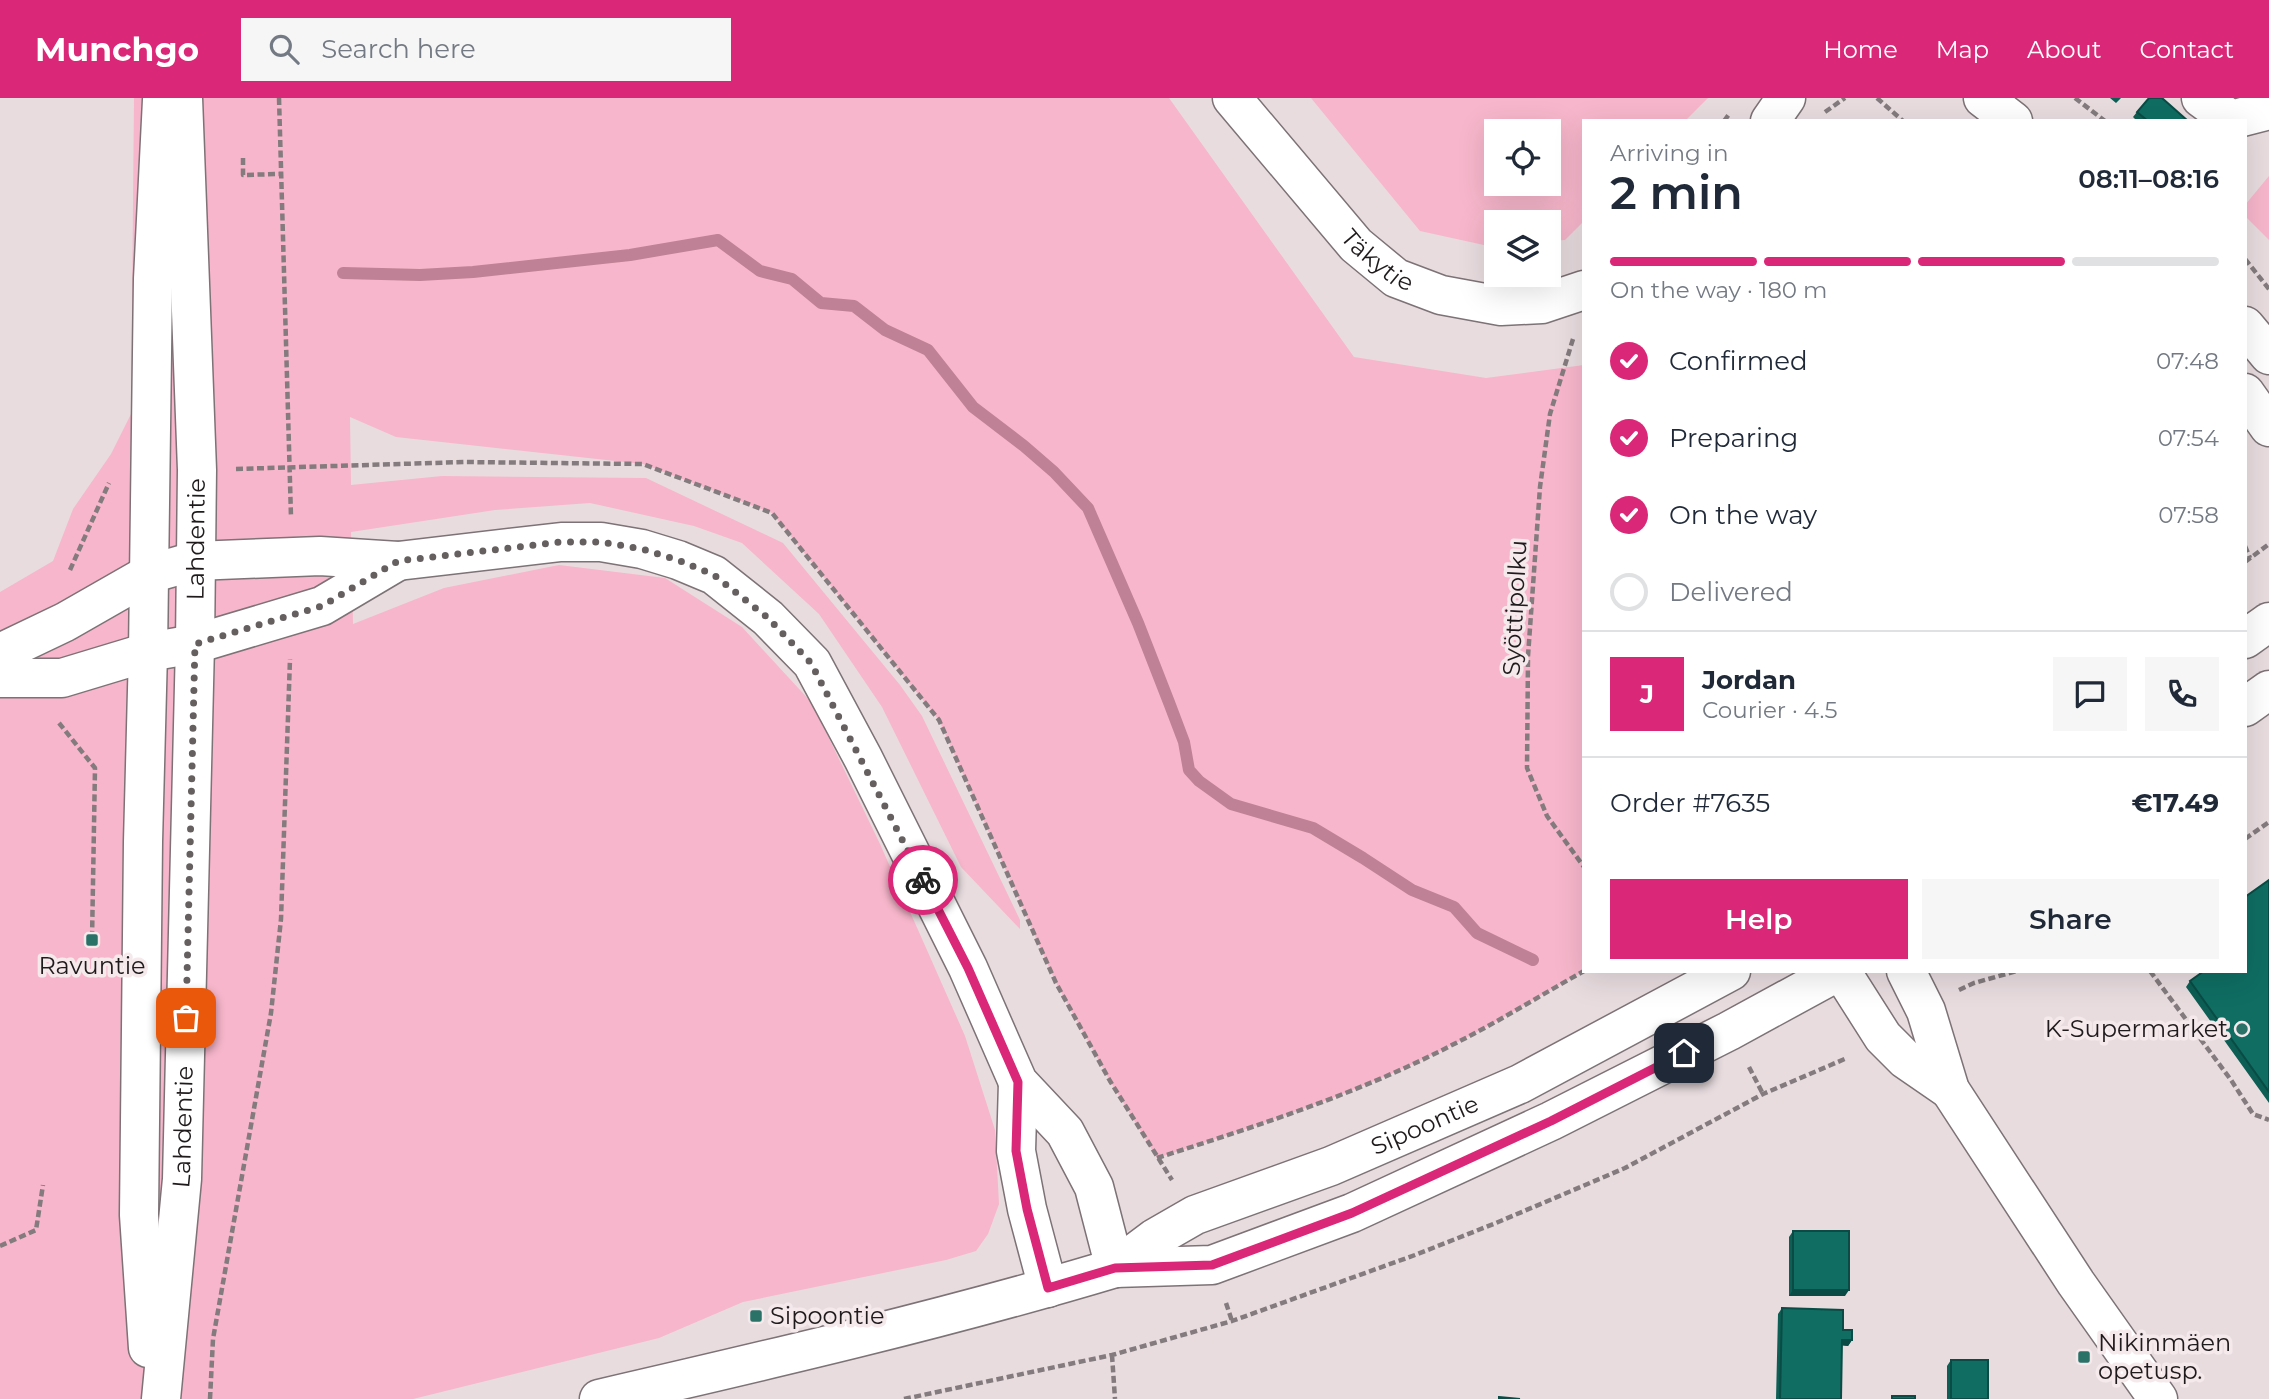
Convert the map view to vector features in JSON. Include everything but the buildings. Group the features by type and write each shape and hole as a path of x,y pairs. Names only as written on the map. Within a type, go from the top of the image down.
{"main road":[{"name":"Lahdentie","path":"151,1399 139,1215 153,279 162,98"},
{"name":"Lahdentie","path":"161,1399 182,1179 195,644 197,470 183,98"},
{"name":"Täkytie","path":"1233,98 1356,245 1396,278 1441,295 1501,306 1542,304 1582,291"},
{"path":"1771,119 1786,98"},
{"path":"2202,98 2230,119"},
{"path":"2235,119 2269,110"},
{"path":"2247,328 2269,355"},
{"path":"0,653 65,622 149,574 195,561 320,556 398,561 561,542 601,542 642,549 714,575 768,618 811,663 818,675 863,758 968,968 1018,1082 1065,1132 1094,1187 1115,1268"},
{"path":"0,678 62,678 148,652 195,644 322,606 398,561"},
{"path":"2247,638 2269,622"},
{"path":"2247,706 2269,690"},
{"name":"Sipoontie","path":"1115,1268 1155,1238 1195,1215 1331,1166 1520,1084 1727,973"},
{"name":"Sipoontie","path":"599,1399 806,1352 1115,1268 1212,1265 1352,1213 1551,1121 1836,973"},
{"path":"1841,973 1883,1037 1905,1059 1950,1090"},
{"path":"1907,973 1926,1011 1950,1090 2076,1283 2158,1399"},
{"path":"1018,1082 1016,1151 1027,1209 1048,1288"}],"path":[{"path":"278,98 291,528"},
{"path":"1820,119 1845,98"},
{"path":"1877,98 1901,119"},
{"path":"2074,98 2102,119"},
{"path":"243,158 243,175 279,174"},
{"path":"2247,262 2269,289"},
{"name":"Syöttipolku","path":"1573,339 1550,414 1540,487 1528,656 1527,768 1547,817 1582,864"},
{"path":"231,469 290,469"},
{"path":"66,580 106,487 116,476"},
{"path":"2248,560 2269,544"},
{"path":"210,1399 213,1339 271,1013 281,905 290,650"},
{"path":"59,723 95,768 92,940"},
{"path":"2247,838 2269,822"},
{"path":"1157,1158 1240,1132 1369,1083 1454,1045 1582,972"},
{"path":"1953,993 2010,973"},
{"path":"2151,973 2253,1114 2269,1120"},
{"path":"904,1399 1112,1355 1232,1321 1496,1223 1626,1168 1763,1094 1855,1054"},
{"path":"0,1246 36,1230 43,1185"},
{"path":"1112,1355 1115,1399"}],"shaded area":[{"path":"134,98 1169,98 1354,357 1486,378 1582,365 1582,972 1470,1036 1382,1078 1270,1121 1157,1158 1110,1081 1056,983 939,720 772,513 643,464 396,437 350,417 351,485 442,476 646,478 783,543 900,685 922,716 1020,920 1020,929 961,867 882,707 819,614 742,543 694,526 590,503 495,510 351,532 353,624 444,588 559,565 665,578 742,627 812,703 880,844 965,1036 995,1130 999,1204 988,1234 976,1251 946,1260 743,1302 659,1338 413,1399 0,1399 0,592 53,561 73,509 111,454 131,414"},
{"path":"1311,98 1708,98 1687,119 1582,119 1582,223 1565,240 1561,240 1561,210 1484,210 1484,245 1420,231"},
{"path":"2269,176 2269,240 2247,218 2247,203"}],"waterway":[{"path":"343,273 420,275 473,272 630,255 718,240 760,271 792,279 821,303 854,306 885,330 928,350 973,407 1054,472 1088,508 1170,705 1184,742 1189,770 1199,781 1231,804 1313,828 1412,890 1454,907 1477,933 1533,960"}],"way so far":[{"path":"186,1018 195,644 322,606 398,561 561,542 601,542 642,549 714,575 768,618 811,663 863,758 923,880"}],"place":[{"name":"Ravuntie","path":"92,940"},
{"name":"K-Supermarket","path":"2242,1029"},
{"name":"Sipoontie","path":"756,1316"},
{"name":"Nikinmäen opetusp.","path":"2084,1357"}],"route":[{"path":"923,880 968,968 1018,1082 1016,1151 1027,1209 1048,1288 1115,1268 1212,1265 1352,1213 1551,1121 1684,1053"}]}
